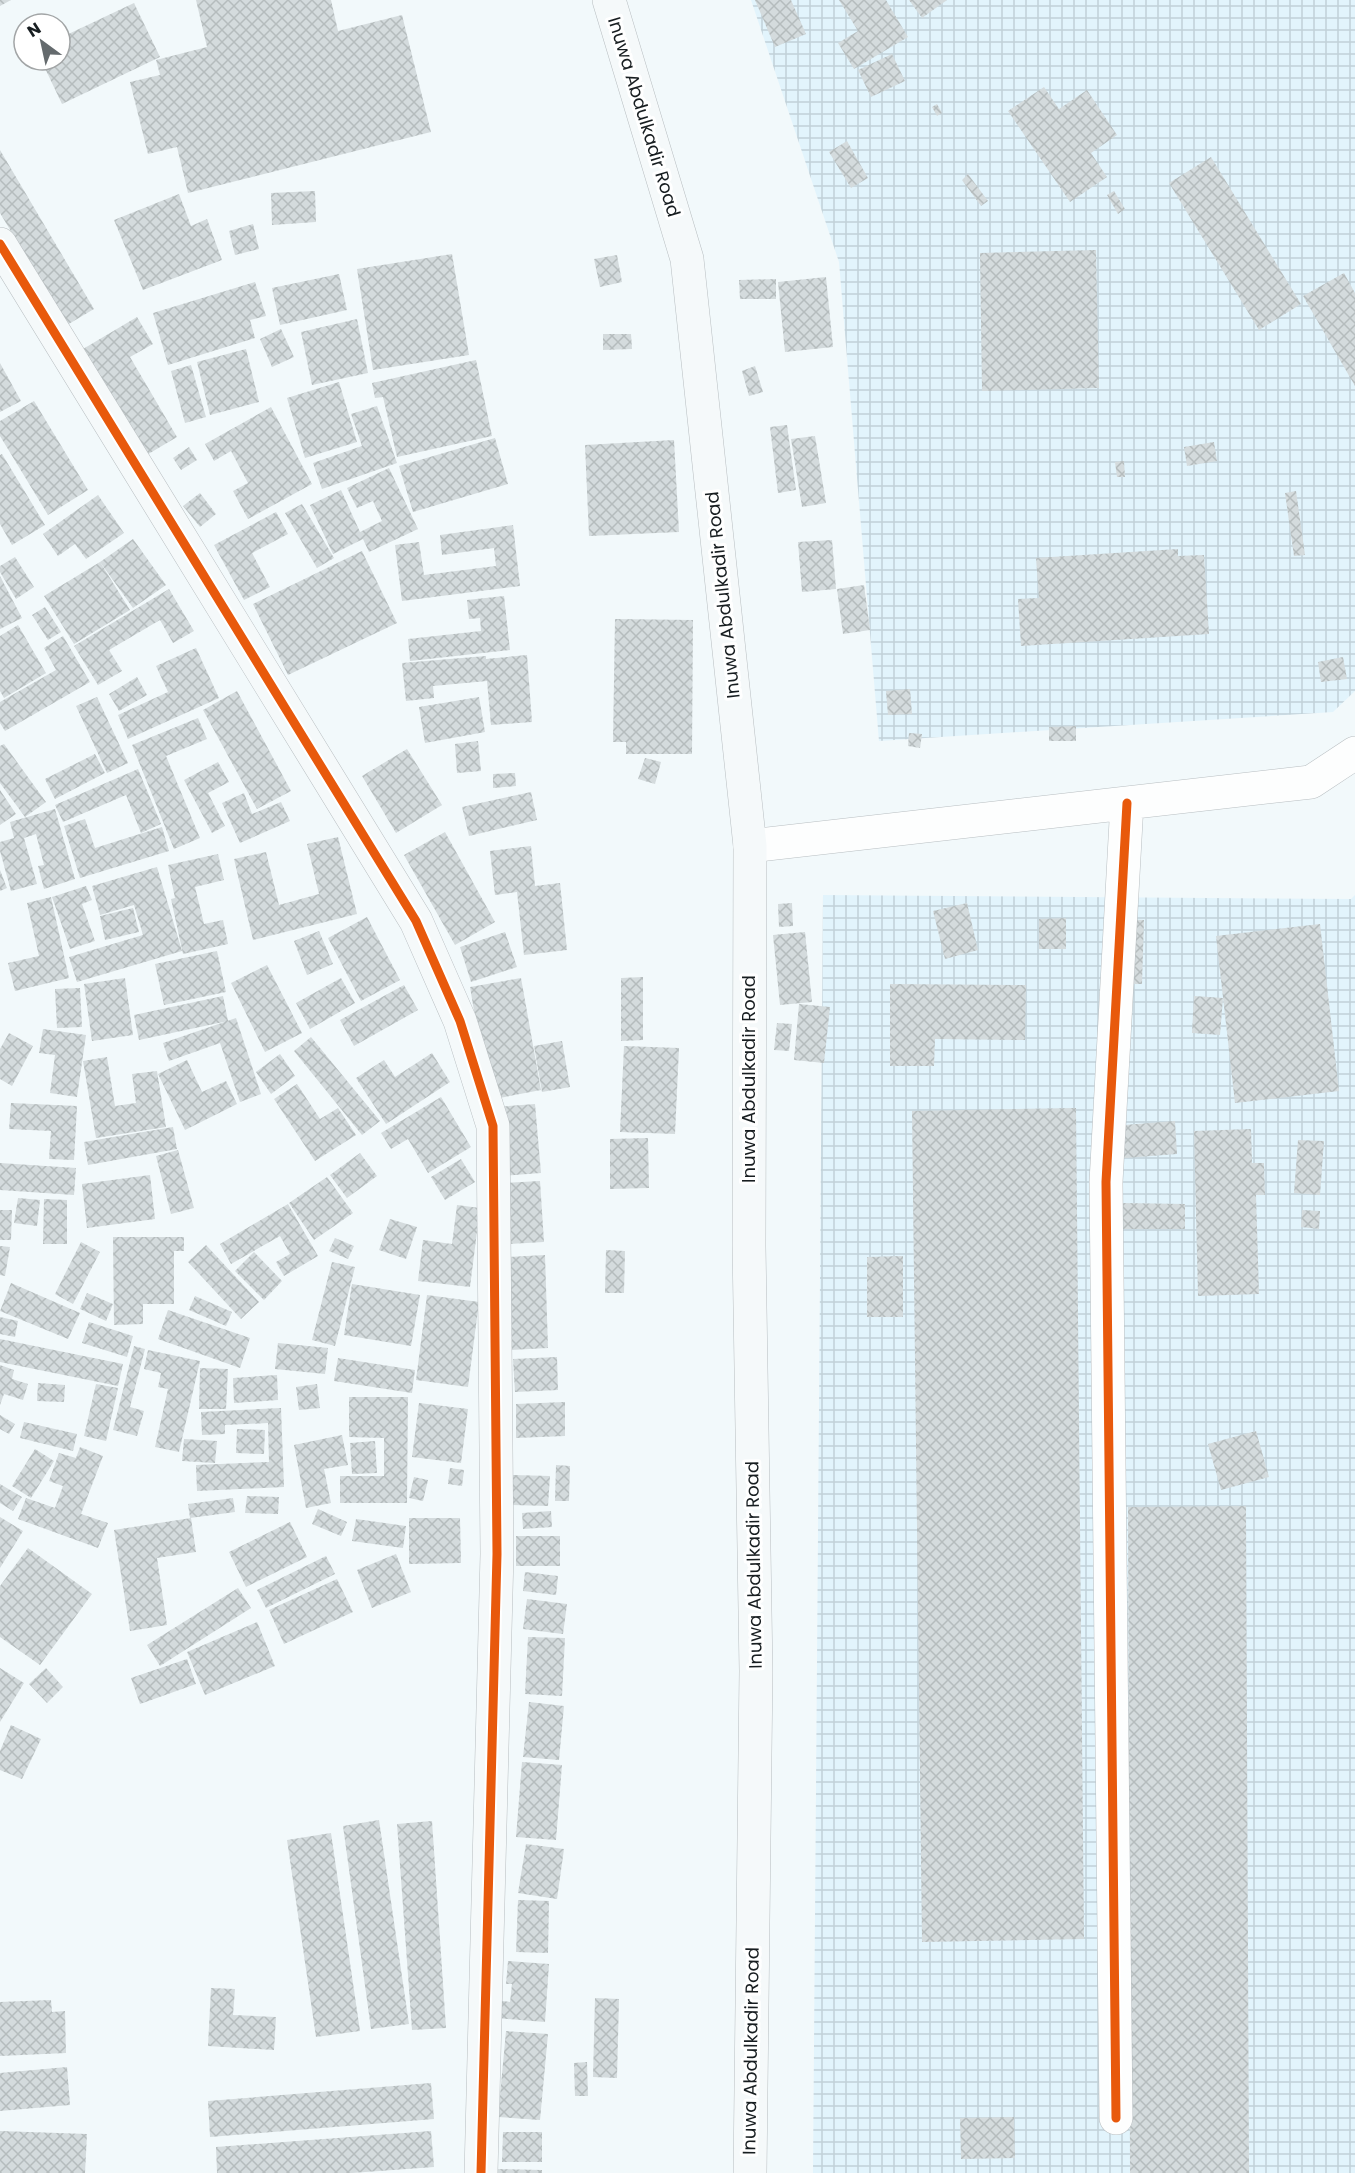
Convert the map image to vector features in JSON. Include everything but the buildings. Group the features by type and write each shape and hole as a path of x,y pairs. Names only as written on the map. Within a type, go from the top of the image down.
{"main road":[{"name":"Inuwa Abdulkadir Road","path":"609,0 687,259 750,846 748,1246 756,1671 750,2173"},
{"path":"0,244 416,921 460,1021 494,1126 497,1554 482,2173"}],"street":[{"path":"750,846 1311,782 1355,753"},
{"path":"1116,2118 1106,1182 1127,803"}],"shaded area":[{"path":"751,0 1355,0 1355,691 1333,712 879,741 839,262"},
{"path":"823,895 1351,899 1355,895 1355,2173 813,2173"}],"cycle path":[{"path":"0,244 416,921 460,1021 493,1126 497,1554 481,2173"},
{"path":"1116,2118 1106,1182 1127,803"}]}
